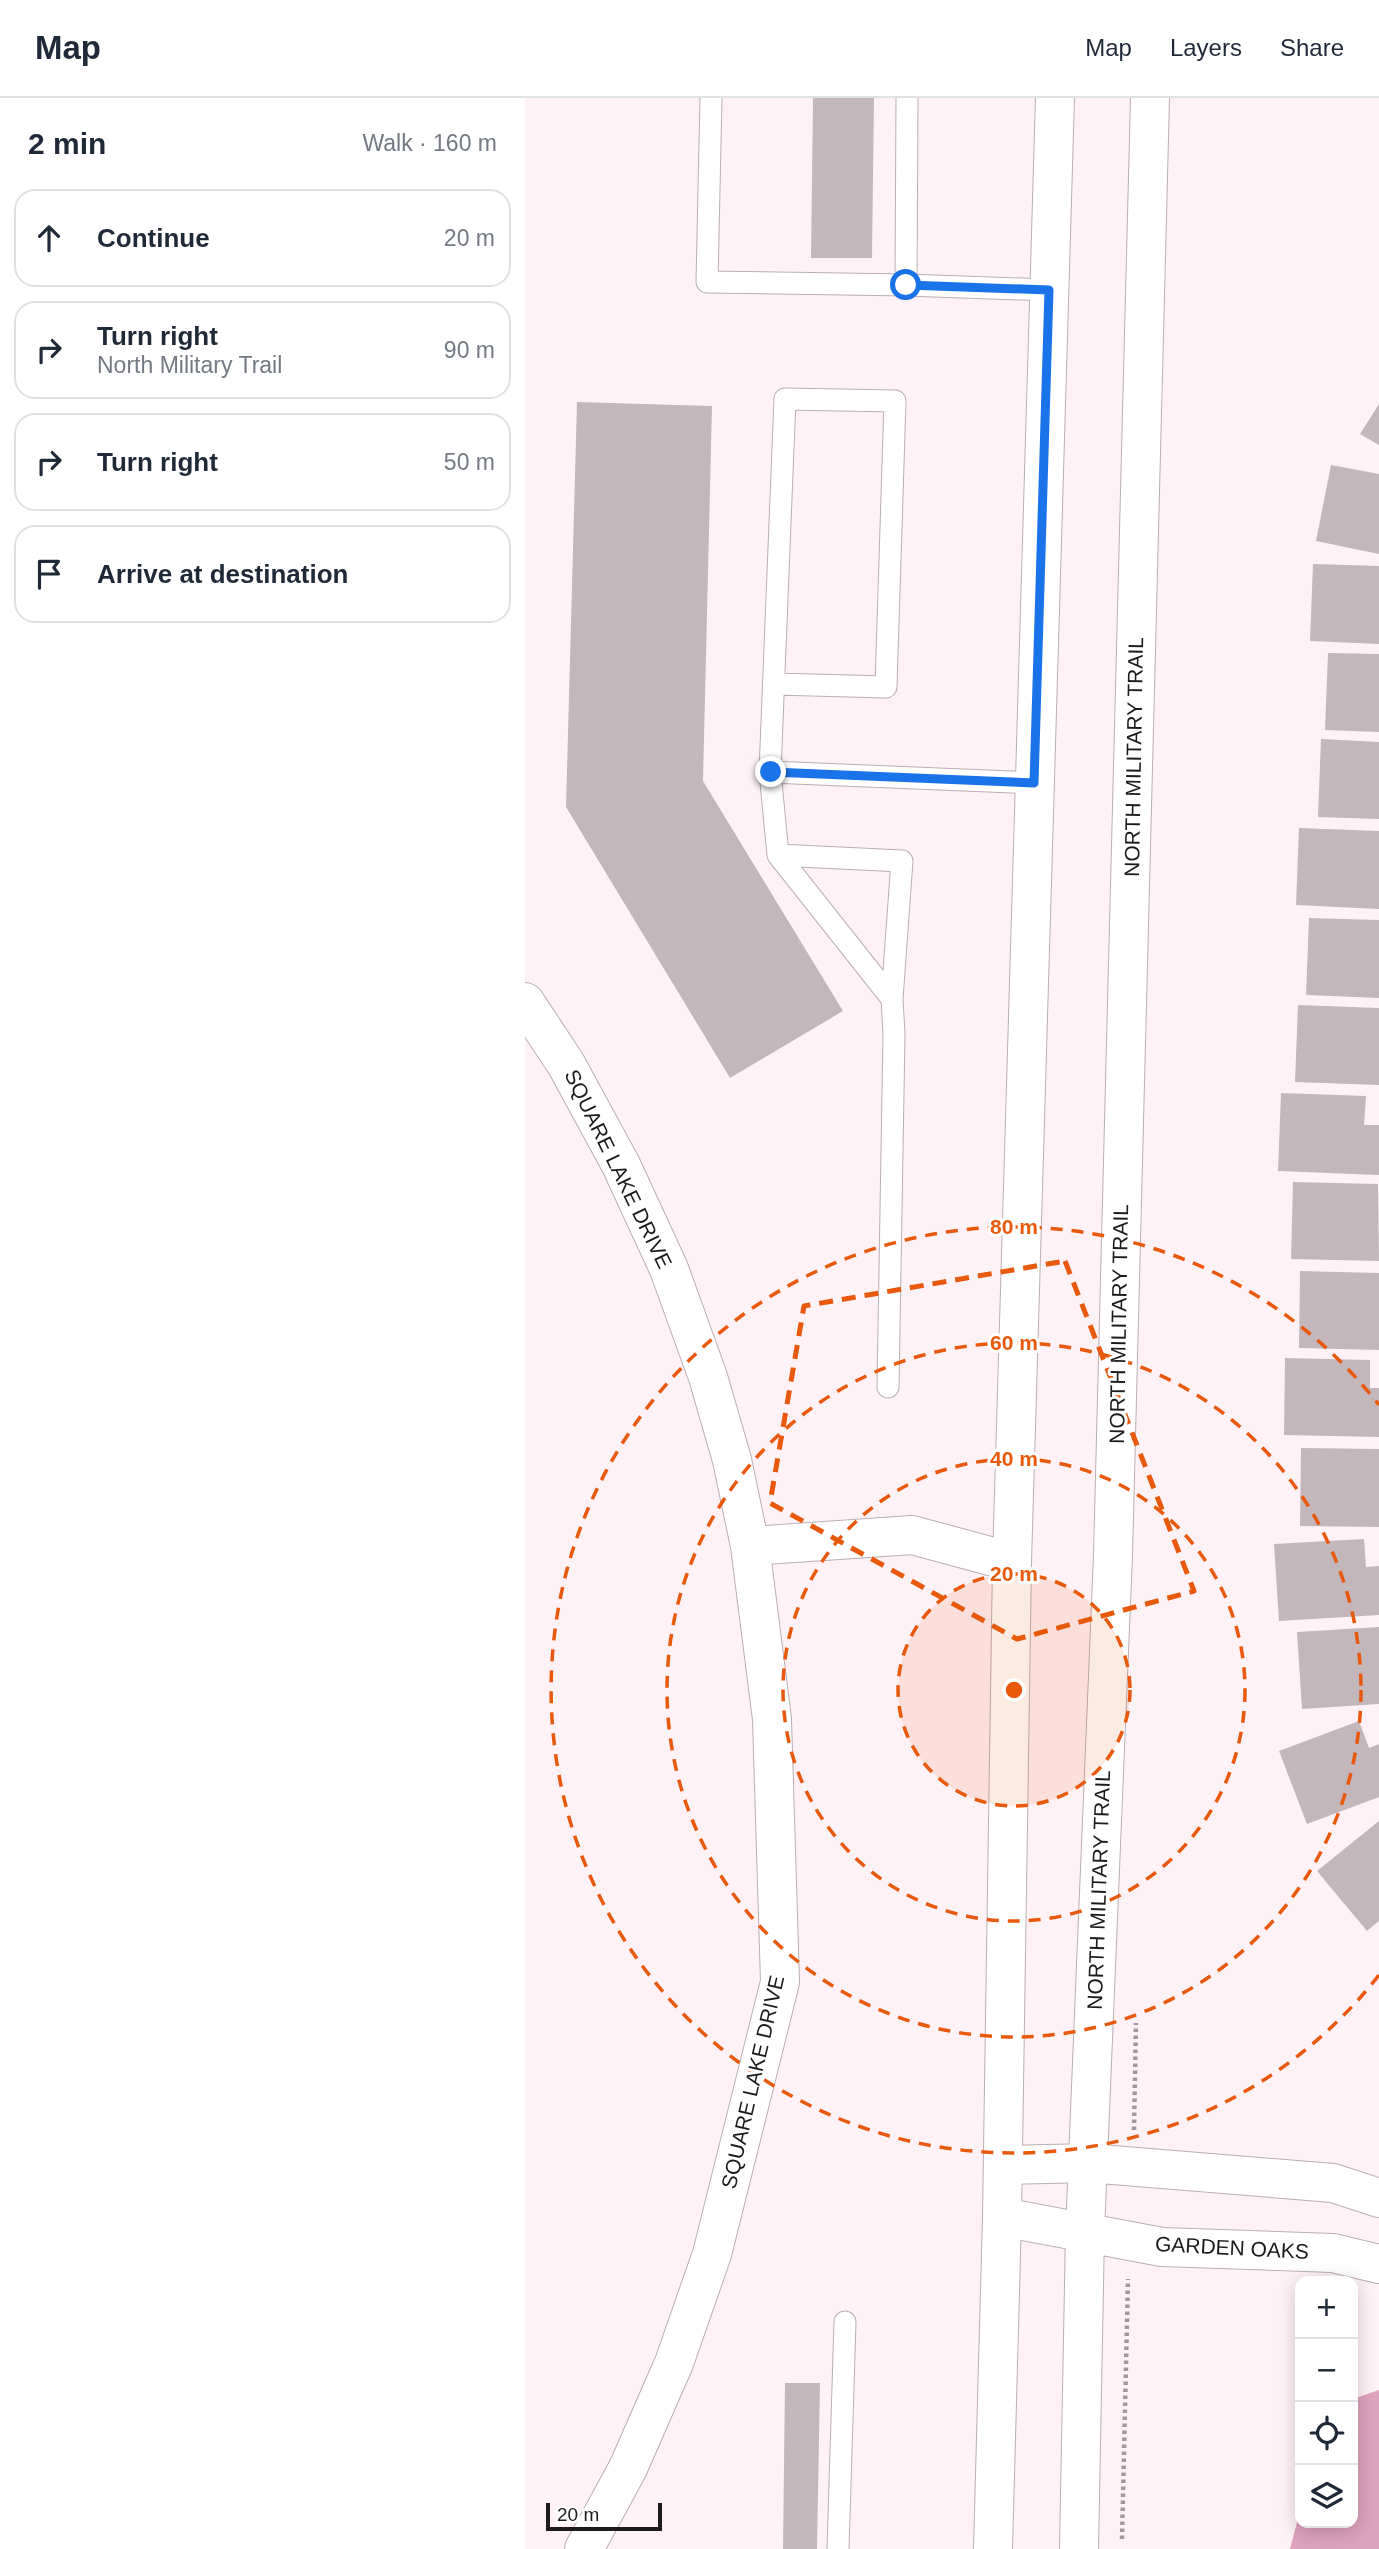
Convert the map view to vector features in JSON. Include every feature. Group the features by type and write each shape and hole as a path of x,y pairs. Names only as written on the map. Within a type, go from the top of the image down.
{"main road":[{"path":"993,2549 1002,2217 1012,1562 1055,98"},
{"name":"NORTH MILITARY TRAIL","path":"1079,2549 1085,2232 1113,1555 1150,98"},
{"name":"SQUARE LAKE DRIVE","path":"525,1002 566,1064 621,1165 669,1269 708,1377 732,1460 750,1546 772,1719 780,1982 712,2254 674,2363 628,2468 584,2549"},
{"path":"750,1546 912,1535 1012,1562"},
{"path":"1003,2165 1088,2163 1333,2183 1379,2198"},
{"name":"GARDEN OAKS","path":"1002,2217 1162,2247 1333,2252 1379,2264"}],"lane":[{"path":"711,98 707,282 1049,290"},
{"path":"906,285 907,98"},
{"path":"775,684 886,687 895,401 785,399 771,772 778,855 892,999"},
{"path":"771,772 1034,783"},
{"path":"778,855 902,861 892,999 894,1034 888,1387"},
{"path":"838,2549 845,2322"}],"highlighted area":[{"path":"1065,1261 1194,1591 1017,1639 770,1503 804,1306"}],"shaded area":[{"path":"1379,2390 1379,2549 1290,2549 1296,2528 1358,2528 1358,2397"}],"building":[{"path":"813,98 874,98 872,258 811,258"},
{"path":"577,402 712,406 703,781 843,1011 730,1078 566,807"},
{"path":"1379,404 1379,445 1360,434"},
{"path":"1331,465 1379,474 1379,554 1316,541"},
{"path":"1313,564 1379,566 1379,644 1310,641"},
{"path":"1328,653 1379,654 1379,732 1325,730"},
{"path":"1321,739 1379,742 1379,819 1318,817"},
{"path":"1299,828 1379,831 1379,909 1296,905"},
{"path":"1309,918 1379,920 1379,998 1306,995"},
{"path":"1298,1005 1379,1008 1379,1085 1295,1082"},
{"path":"1281,1093 1366,1096 1364,1125 1379,1125 1379,1175 1278,1171"},
{"path":"1293,1182 1378,1184 1379,1261 1291,1259"},
{"path":"1300,1271 1379,1273 1379,1350 1299,1348"},
{"path":"1285,1358 1370,1360 1370,1388 1379,1388 1379,1437 1284,1435"},
{"path":"1301,1448 1379,1449 1379,1527 1300,1526"},
{"path":"1364,1539 1366,1567 1379,1566 1379,1615 1279,1621 1274,1544"},
{"path":"1379,1627 1379,1704 1302,1709 1297,1632"},
{"path":"1359,1721 1369,1748 1379,1744 1379,1797 1307,1824 1279,1751"},
{"path":"1379,1821 1379,1921 1367,1931 1317,1871"},
{"path":"785,2383 820,2383 817,2549 783,2549"}],"route":[{"path":"771,772 1034,783 1049,290 906,285"}]}
